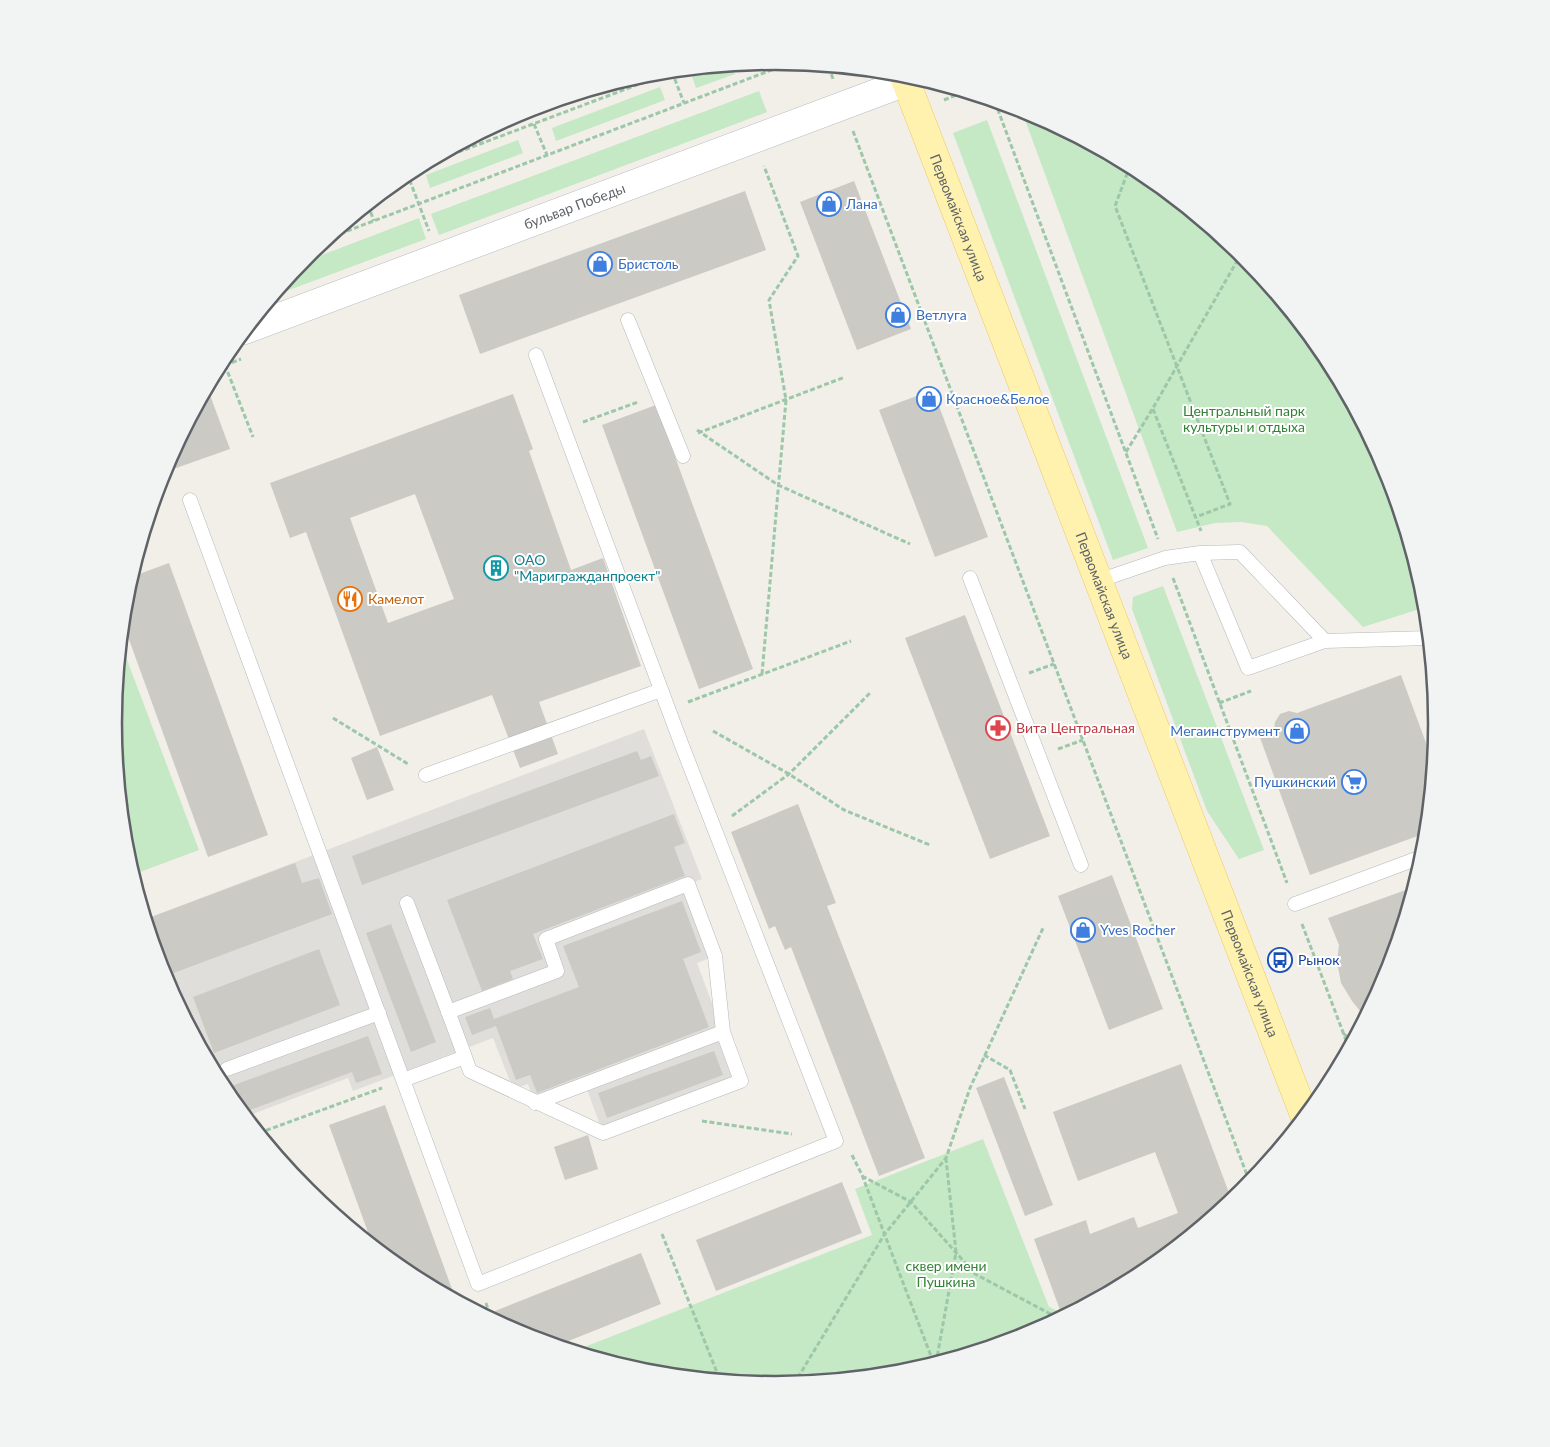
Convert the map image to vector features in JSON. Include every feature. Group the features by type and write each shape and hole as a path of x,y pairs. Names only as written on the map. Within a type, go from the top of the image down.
{"main road":[{"name":"Первомайская улица","path":"906,84 1302,1109"}],"street":[{"name":"бульвар Победы","path":"258,325 894,82"}],"lane":[{"path":"628,320 683,456"},
{"path":"190,500 478,1284 836,1141 668,709 536,355"},
{"path":"1098,581 1165,558 1205,553 1240,552 1325,640"},
{"path":"1205,553 1248,668 1325,640 1423,638"},
{"path":"970,578 1081,865"},
{"path":"426,775 661,690"},
{"path":"1295,904 1414,860"},
{"path":"407,903 470,1071 535,1103 603,1133 742,1081 723,1032 715,956 688,884 546,939 558,971 448,1012"},
{"path":"227,1069 379,1013"},
{"path":"535,1103 723,1032"},
{"path":"403,1080 465,1057"}],"path":[{"path":"344,233 771,70"},
{"path":"675,78 684,103"},
{"path":"459,152 638,85"},
{"path":"939,101 955,95"},
{"path":"534,124 546,156"},
{"path":"852,127 1247,1175"},
{"path":"762,674 786,400 769,300 798,256 764,166"},
{"path":"1127,173 1115,206 1230,504 1196,517"},
{"path":"370,211 374,221"},
{"path":"1126,452 1238,262"},
{"path":"226,369 253,437"},
{"path":"677,440 845,377"},
{"path":"564,429 658,395"},
{"path":"1153,408 1196,517 1205,553"},
{"path":"692,426 778,485 910,544"},
{"path":"668,709 851,641"},
{"path":"714,829 789,774 871,692"},
{"path":"333,718 426,775"},
{"path":"713,731 789,774 844,810 930,845"},
{"path":"799,1376 884,1235 946,1158 970,1088 1043,928"},
{"path":"1343,1033 1348,1037"},
{"path":"984,1056 1010,1070 1026,1109"},
{"path":"265,1131 403,1080"},
{"path":"677,1106 699,1120 836,1141 854,1158 932,1357"},
{"path":"936,1357 956,1252 946,1158"},
{"path":"862,1175 911,1202 975,1274 1052,1315"},
{"path":"654,1213 718,1374"}],"shaded area":[{"path":"644,729 702,879 689,884 715,956 697,963 741,1081 603,1133 585,1084 535,1103 528,1084 513,1089 493,1038 353,1091 348,1078 252,1114 232,1087 189,1013 151,917"}],"green space":[{"path":"732,71 735,74 696,88 692,76"},
{"path":"660,87 665,100 556,141 552,128"},
{"path":"759,91 767,112 439,235 431,214"},
{"path":"987,120 1148,548 1113,560 953,133"},
{"name":"Центральный парк культуры и отдыха","path":"1025,120 1064,137 1102,158 1138,180 1173,205 1237,261 1293,326 1318,360 1341,397 1379,473 1394,513 1406,554 1418,609 1363,627 1267,526 1241,522 1215,523 1177,532"},
{"path":"518,140 523,153 430,188 426,175"},
{"path":"419,218 426,239 286,291 318,257"},
{"path":"1163,586 1264,850 1239,859 1207,811 1132,609 1133,597"},
{"path":"125,656 199,850 139,872 127,809 123,766 122,724"},
{"name":"сквер имени Пушкина","path":"983,1139 1049,1307 1060,1312 985,1342 944,1355 860,1371 818,1376 732,1376 690,1371 606,1355 583,1348 872,1235 855,1189"}],"building":[{"path":"854,181 911,329 857,350 800,202"},
{"path":"745,191 766,250 480,354 459,295"},
{"path":"933,390 988,537 935,557 879,410"},
{"name":"OAO \"Маригражданпроект\"","path":"513,394 533,449 529,451 571,570 603,558 641,666 539,702 558,754 520,768 492,695 380,736 306,532 290,538 270,483","holes":["415,494 454,599 388,623 350,518"]},
{"path":"210,395 230,449 173,469"},
{"path":"656,405 753,669 699,689 602,425"},
{"path":"169,563 268,835 208,857 127,635 139,574"},
{"path":"965,615 1050,836 990,859 905,638"},
{"name":"Пушкинский","path":"1401,675 1427,747 1423,809 1419,836 1310,875 1259,735 1274,730 1275,722 1280,714 1289,711 1297,713"},
{"path":"377,747 394,790 367,800 351,758"},
{"path":"637,751 641,760 651,756 659,776 362,885 352,856"},
{"path":"798,804 836,903 827,906 925,1158 879,1176 791,947 785,950 775,926 769,929 731,832"},
{"path":"674,814 685,843 674,847 685,876 533,934 543,959 510,971 513,979 482,991 447,900"},
{"path":"295,863 302,883 319,878 332,914 171,974 151,917"},
{"path":"1112,875 1163,1009 1109,1030 1058,896"},
{"path":"1407,890 1394,934 1379,974 1361,1012 1341,983 1337,962 1339,945 1328,918"},
{"path":"682,901 701,952 683,959 709,1027 537,1093 530,1075 516,1080 496,1026 472,1035 465,1017 490,1008 494,1019 579,987 563,946"},
{"path":"391,924 436,1042 411,1052 366,933"},
{"path":"319,949 340,1005 214,1053 193,997"},
{"path":"368,1036 382,1074 356,1083 352,1072 249,1110 231,1086"},
{"path":"714,1051 723,1075 607,1118 598,1093"},
{"path":"1181,1064 1229,1193 1173,1242 1138,1267 1072,1306 1060,1310 1034,1239 1086,1220 1090,1234 1134,1217 1138,1228 1178,1213 1155,1152 1078,1181 1053,1112"},
{"path":"1004,1077 1053,1205 1025,1216 976,1088"},
{"path":"385,1105 453,1292 412,1267 369,1236 329,1125"},
{"path":"588,1135 598,1169 565,1180 554,1147"},
{"path":"842,1182 862,1233 716,1291 696,1240"},
{"path":"641,1253 661,1304 566,1342 496,1315 495,1311"}],"place":[{"name":"Лана","path":"829,204"},
{"name":"Бристоль","path":"600,264"},
{"name":"Ветлуга","path":"898,315"},
{"name":"Красное&Белое","path":"929,399"},
{"name":"OAO \"Маригражданпроект\"","path":"496,568"},
{"name":"Камелот","path":"350,599"},
{"name":"Вита Центральная","path":"998,728"},
{"name":"Мегаинструмент","path":"1297,731"},
{"name":"Пушкинский","path":"1354,782"},
{"name":"Yves Rocher","path":"1083,930"},
{"name":"Рынок","path":"1280,960"}]}
